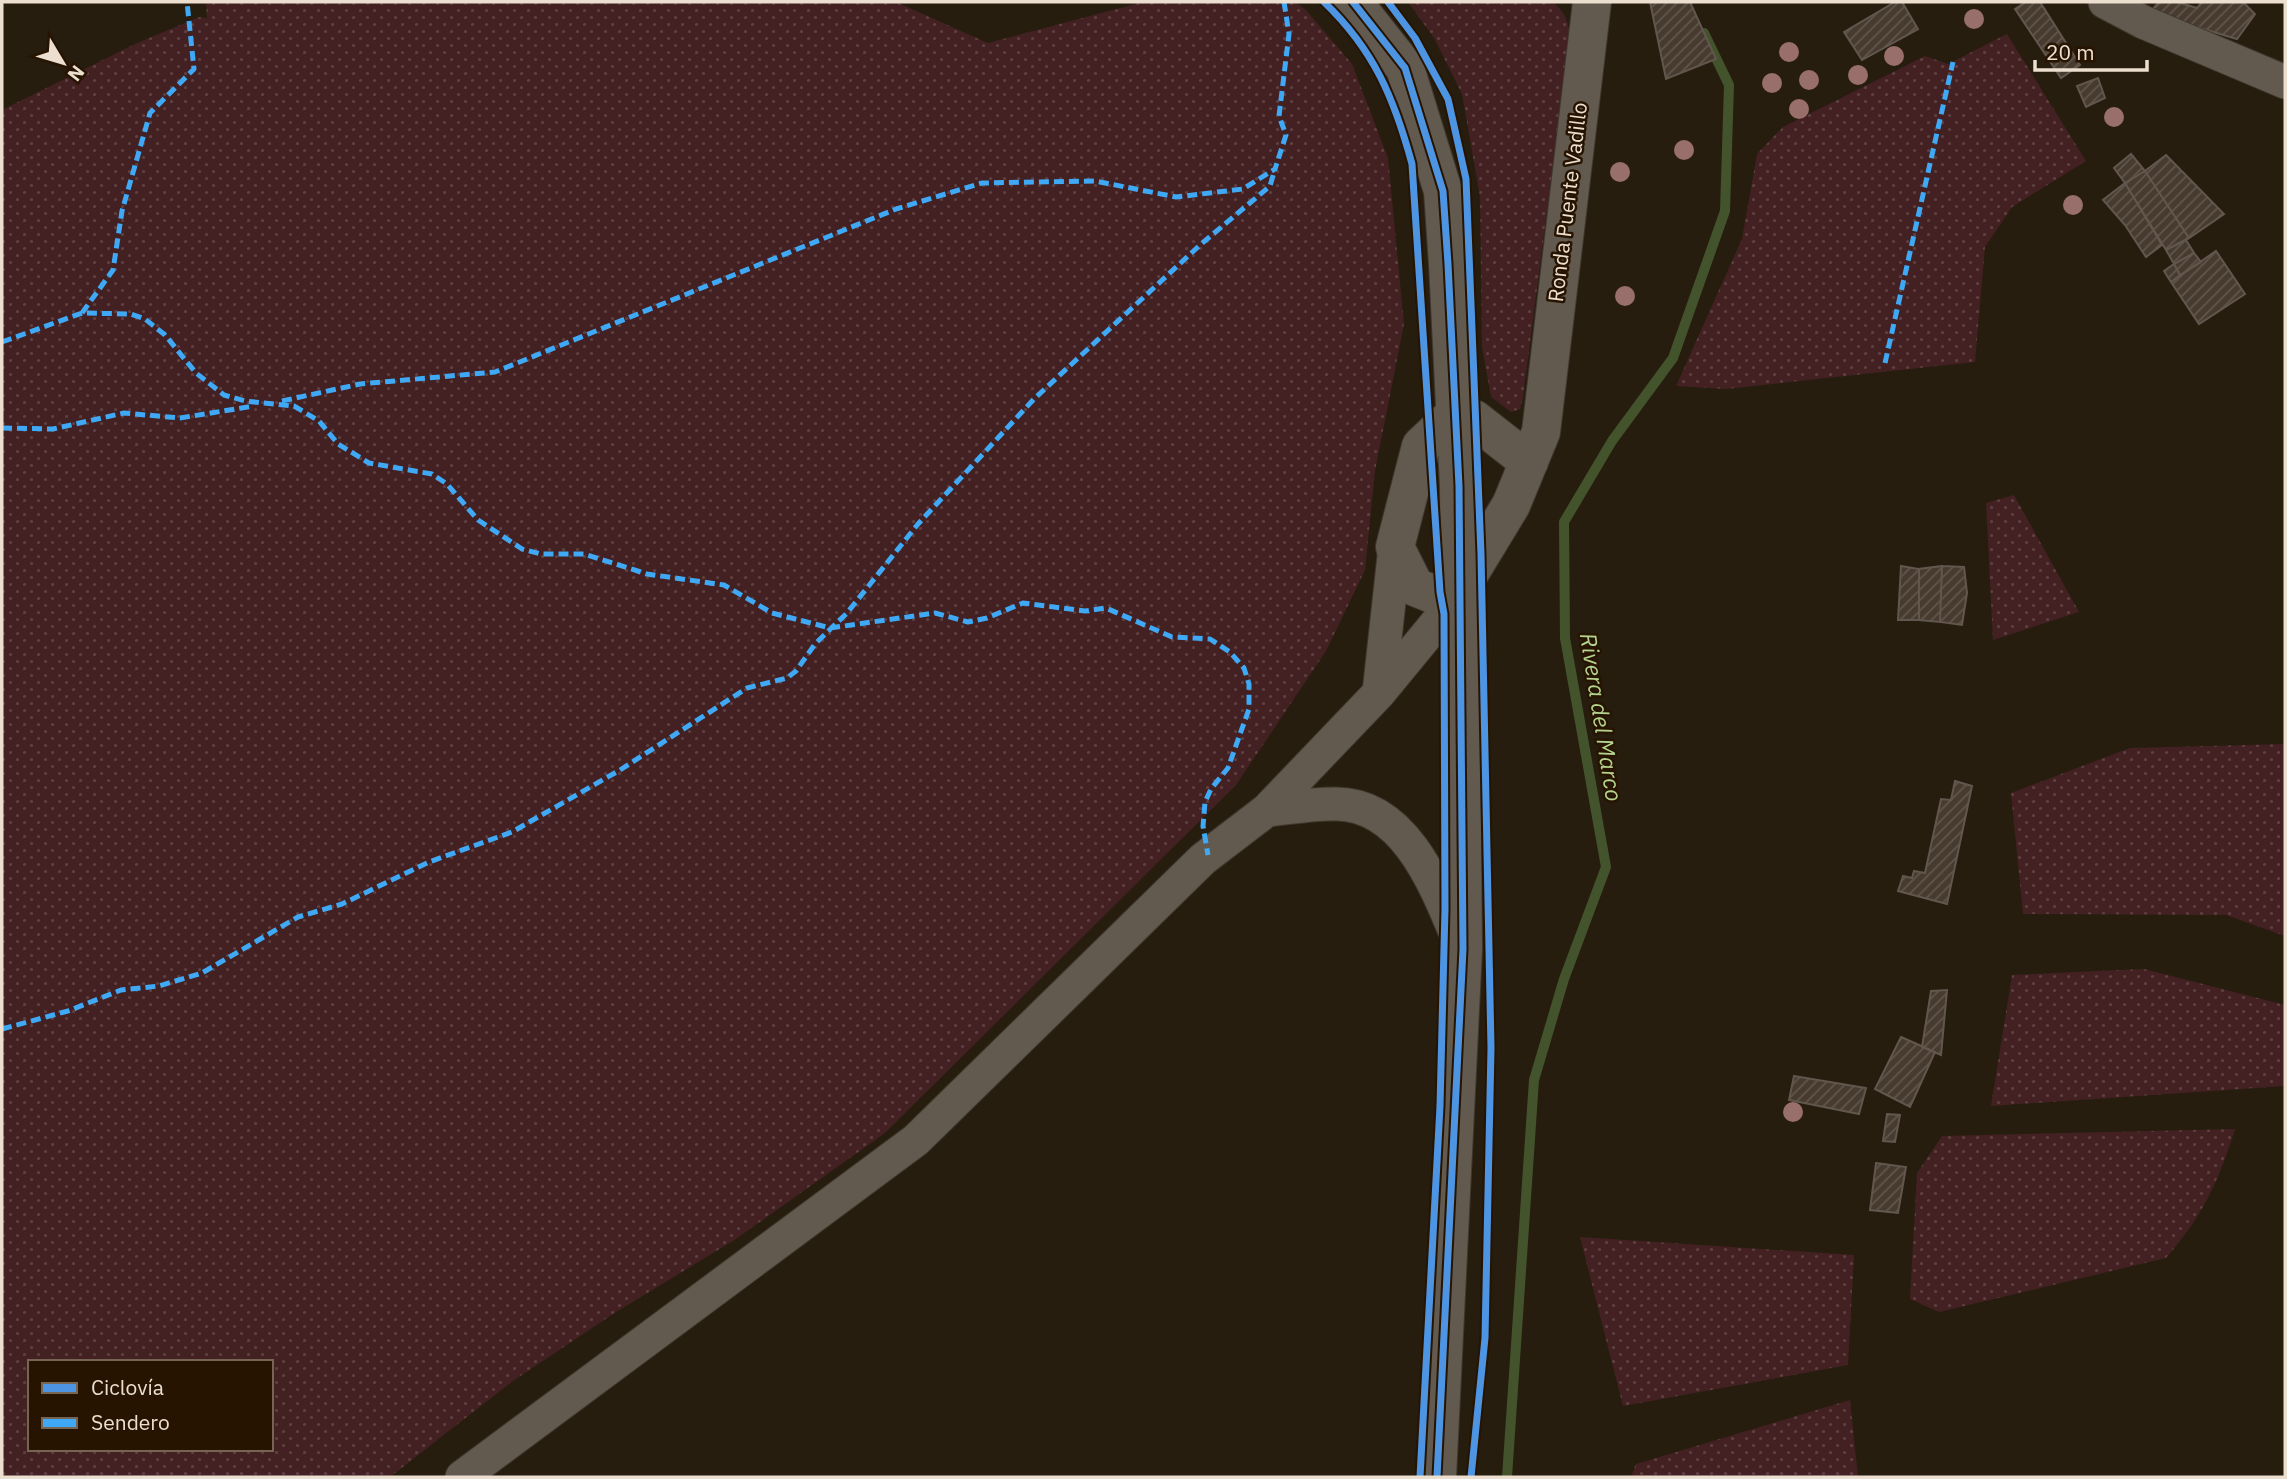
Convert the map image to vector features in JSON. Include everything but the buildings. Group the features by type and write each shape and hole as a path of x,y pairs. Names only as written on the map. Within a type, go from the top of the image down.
{"main road":[{"path":"1353,2 1405,68 1443,191 1455,414 1463,949 1437,1477"},
{"name":"Ronda Puente Vadillo","path":"1459,590 1511,505 1541,432 1592,2"},
{"path":"1497,436 1526,426 1545,402"},
{"path":"1455,414 1474,419 1530,462"},
{"path":"1455,414 1421,446 1395,547 1415,587 1430,593 1459,590"}],"street":[{"path":"2105,2 2143,22 2285,82"},
{"path":"1380,693 1395,547"},
{"path":"462,1477 916,1140 1203,859 1267,810 1380,693 1440,620 1459,590"},
{"path":"1267,810 1337,804 1358,807 1382,819 1401,833 1414,851 1463,949"}],"shaded area":[{"path":"206,2 896,2 988,43 1143,2 1295,2 1305,9 1352,64 1388,158 1404,324 1375,471 1365,570 1326,651 1236,785 885,1133 736,1239 613,1314 513,1381 390,1477 2,1477 2,110 135,44 199,17 207,18"},
{"path":"1408,2 1553,2 1562,12 1569,28 1523,397 1520,409 1511,412 1491,397 1482,347 1480,197 1462,94 1434,38"},
{"path":"2007,34 2086,161 2012,207 1985,247 1975,362 1726,389 1676,386 1742,239 1757,154 1783,127 1925,56 1948,64"},
{"path":"2014,495 2079,612 1993,640 1986,503"},
{"path":"2285,744 2285,936 2226,915 2023,914 2011,793 2130,748"},
{"path":"2144,969 2285,1005 2285,1086 1991,1106 2012,975"},
{"path":"2235,1129 2222,1166 2200,1213 2166,1258 1939,1312 1910,1299 1917,1173 1942,1136"},
{"path":"1580,1237 1854,1255 1848,1365 1623,1406"},
{"path":"1850,1400 1858,1477 1631,1477 1636,1464"}],"waterway":[{"name":"Rivera del Marco","path":"1507,1477 1534,1080 1564,979 1606,867 1565,638 1564,522 1612,441 1673,358 1725,211 1729,85 1704,33"}],"marked path":[{"path":"82,313 113,270 122,211 150,113 194,69 187,2"},
{"path":"282,401 360,384 495,372 896,209 982,183 1095,181 1176,197 1243,189 1275,169 1286,135 1279,116 1289,34 1284,2"},
{"path":"1885,363 1953,62"},
{"path":"2,1029 68,1011 121,990 159,986 202,973 298,917 342,904 429,862 512,832 620,770 747,688 787,678 796,671 815,644 847,613 918,524 1034,399 1200,245 1270,186 1275,169"},
{"path":"2,342 82,313 131,314 145,319 165,335 196,373 224,395 245,401 294,406 319,421 338,444 369,463 432,474 447,484 478,520 522,549 541,554 584,554 647,574 724,585 772,613 830,628 935,613 968,622 987,618 1023,603 1085,611 1106,608 1172,637 1210,639 1230,652 1244,668 1249,684 1249,709 1228,768 1211,789 1205,802 1203,826 1208,855"},
{"path":"2,428 53,429 124,413 180,418 254,406"}],"cycle path":[{"path":"1324,2 1356,38 1380,76 1398,118 1412,164 1440,592 1444,614 1445,909 1440,1106 1420,1477"},
{"path":"1353,2 1405,68 1443,191 1448,264 1459,486 1463,949 1437,1477"},
{"path":"1388,2 1415,38 1448,99 1466,179 1481,554 1491,1048 1485,1338 1471,1477"}]}
